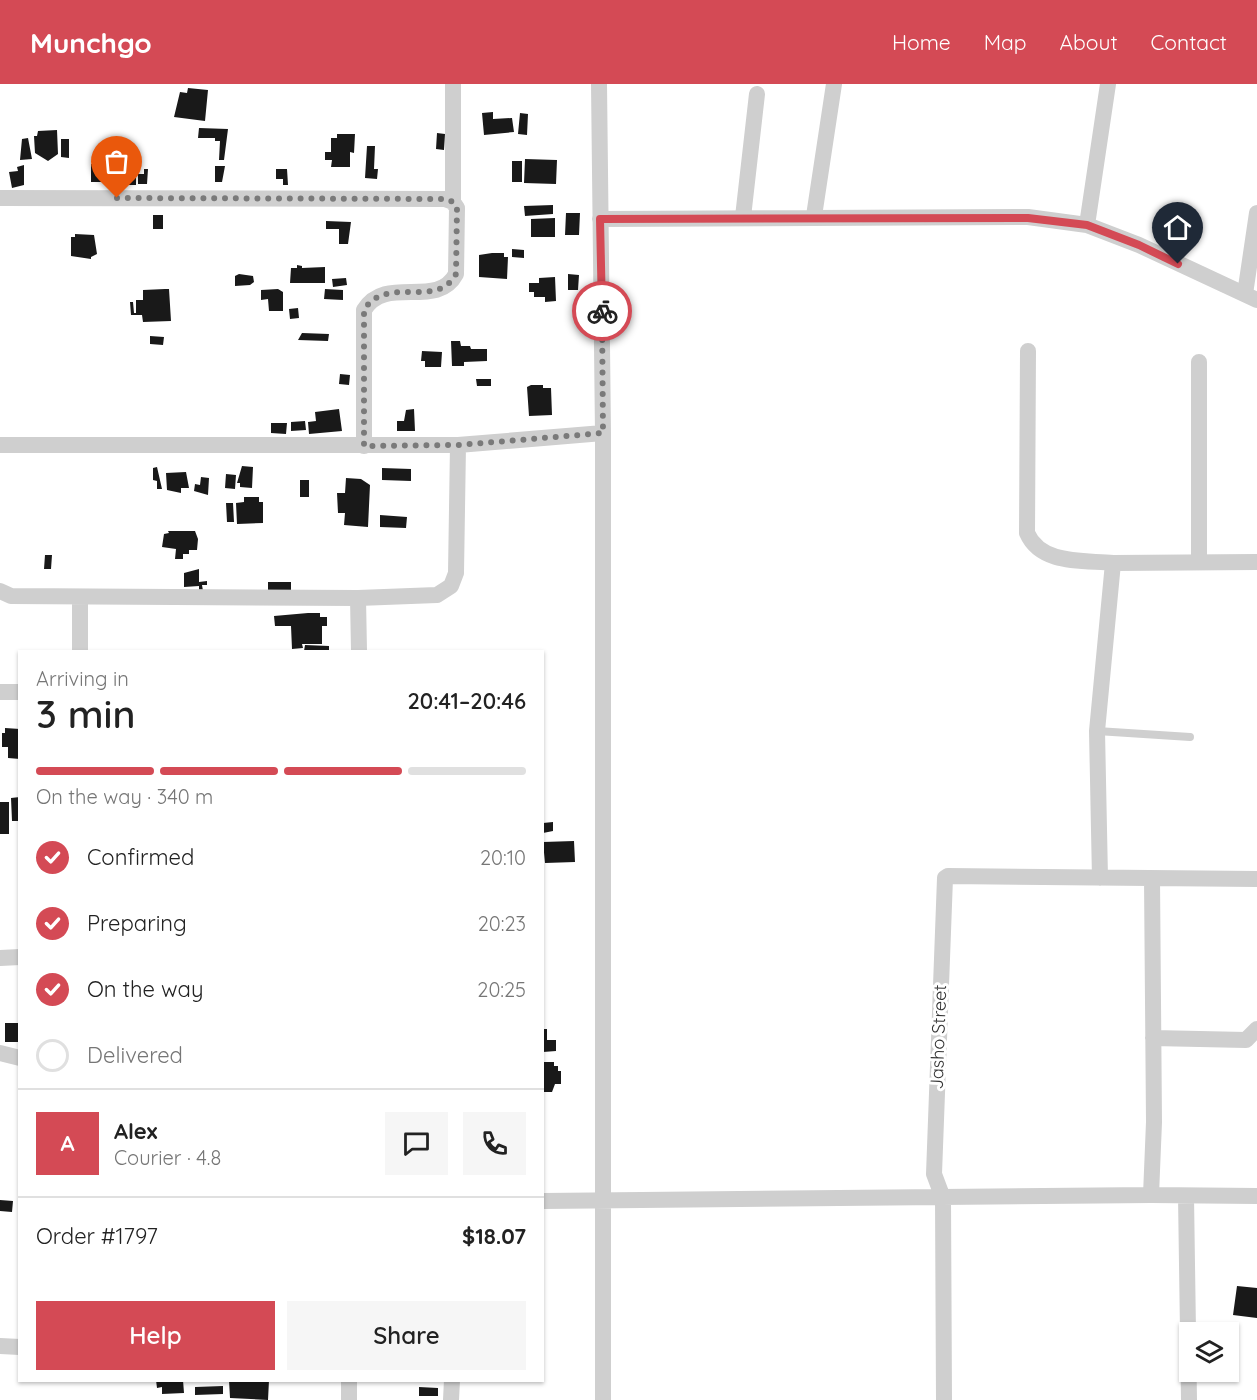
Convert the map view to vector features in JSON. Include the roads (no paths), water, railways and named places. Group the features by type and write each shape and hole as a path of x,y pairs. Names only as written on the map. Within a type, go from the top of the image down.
{"street":[{"path":"453,84 453,202"},
{"path":"599,84 603,433 605,1202 603,1400"},
{"path":"814,216 834,84"},
{"path":"1087,225 1108,84"},
{"path":"743,217 757,94"},
{"path":"0,198 446,199 453,202 457,208 456,274 452,282 441,290 380,294 370,300 364,310 364,446"},
{"path":"600,219 814,216 1028,218 1087,225 1139,245 1251,297 1257,213"},
{"path":"1028,351 1027,533 1040,550 1056,558 1113,563 1257,562"},
{"path":"1199,362 1200,562"},
{"path":"0,444 459,445 603,433"},
{"path":"0,591 11,596 80,597 358,598 437,595 451,586 456,573 459,445"},
{"path":"1113,563 1097,731 1100,878 1257,879"},
{"path":"80,597 80,650"},
{"path":"358,598 359,650"},
{"path":"0,692 18,692"},
{"name":"Jasho Street","path":"944,1400 943,1198 934,1174 944,882 948,876 1100,878"},
{"path":"1151,1195 1154,1038 1152,879"},
{"path":"0,958 18,957"},
{"path":"1154,1038 1246,1040 1257,1029"},
{"path":"0,1053 18,1058"},
{"path":"1186,1196 1189,1400"},
{"path":"544,1201 1257,1196"},
{"path":"0,1346 18,1347"},
{"path":"348,1382 349,1400"},
{"path":"451,1400 452,1382"}],"lane":[{"path":"1097,731 1190,737"}]}
